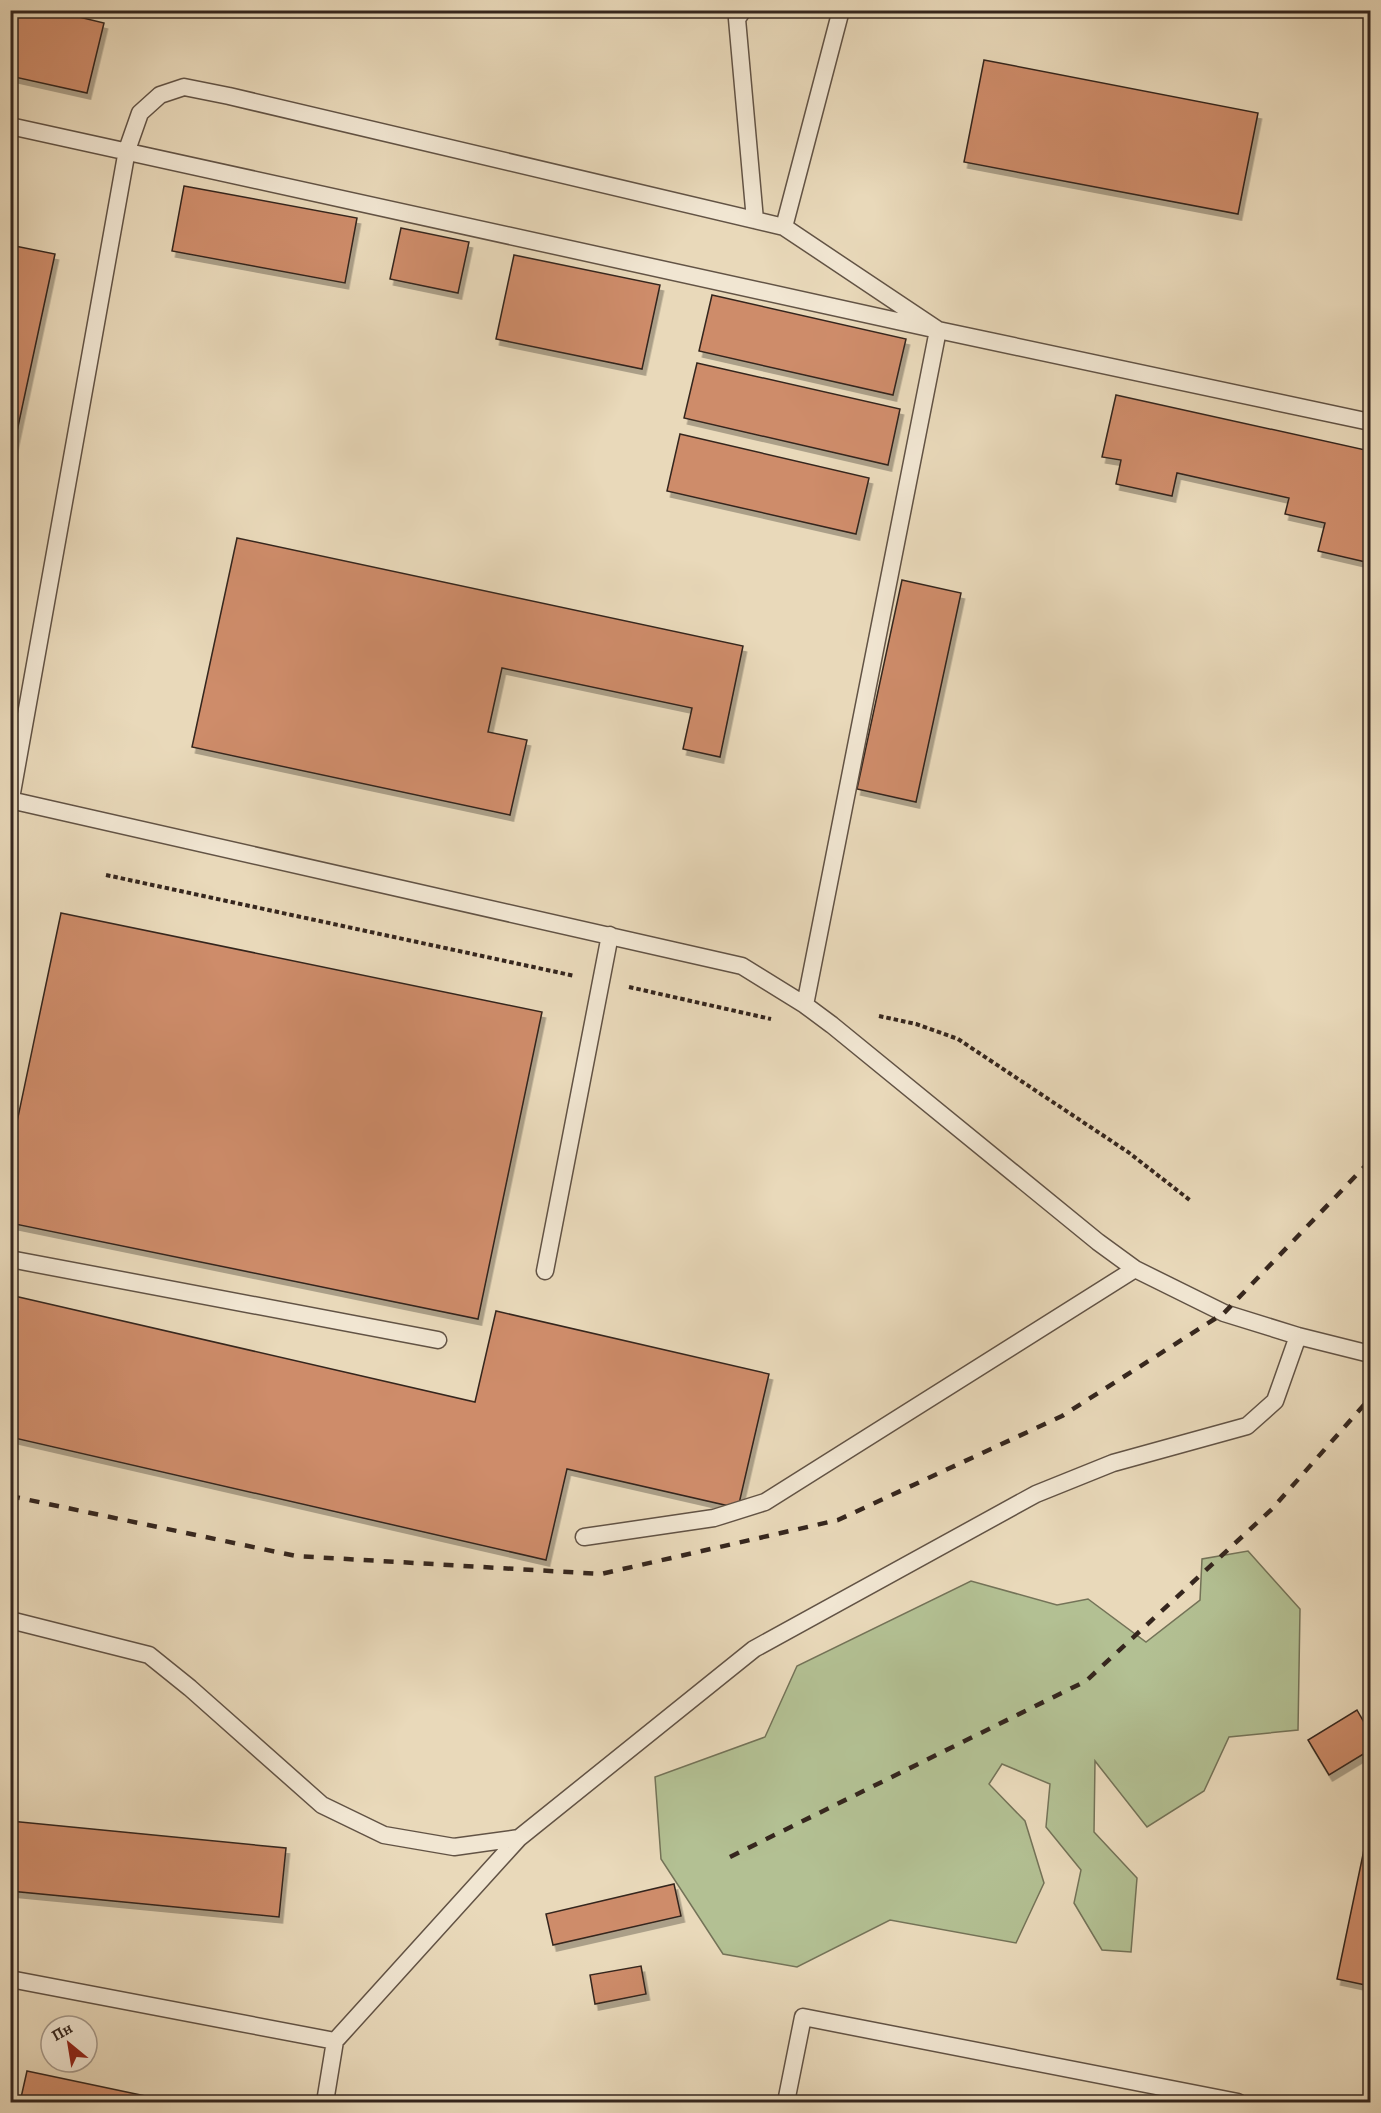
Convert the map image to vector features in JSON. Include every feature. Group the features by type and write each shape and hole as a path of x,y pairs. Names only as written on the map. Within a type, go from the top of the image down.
{"lane":[{"path":"743,10 737,19 755,220"},
{"path":"784,227 840,10"},
{"path":"938,330 784,227 184,87 160,95 140,113 127,150 11,801 742,966 805,1005 832,1025 1098,1242 1136,1269 1224,1313 1298,1336 1371,1354"},
{"path":"10,126 938,330 1371,422"},
{"path":"805,1005 938,330"},
{"path":"545,1271 610,935"},
{"path":"10,1259 438,1340"},
{"path":"584,1537 714,1518 765,1502 1136,1269"},
{"path":"325,2103 335,2041 519,1838 754,1648 1036,1494 1113,1463 1247,1426 1275,1401 1298,1336"},
{"path":"10,1620 149,1654 322,1805 384,1835 454,1847 519,1838"},
{"path":"10,1979 335,2041"},
{"path":"786,2103 803,2017 1238,2103"}],"path":[{"path":"106,875 774,1019"},
{"path":"879,1016 916,1024 958,1039 1128,1152 1191,1200"}],"green space":[{"path":"1248,1551 1300,1609 1298,1730 1229,1737 1204,1791 1147,1827 1095,1761 1094,1832 1137,1878 1131,1952 1102,1950 1074,1903 1081,1870 1046,1827 1050,1784 1002,1764 989,1784 1025,1821 1044,1883 1016,1943 890,1920 797,1967 723,1954 661,1859 655,1777 765,1737 797,1666 971,1581 1057,1605 1088,1599 1146,1642 1200,1600 1202,1559"}],"building":[{"path":"18,10 50,10 104,23 87,93 10,76 10,43"},
{"path":"984,60 1258,113 1238,214 964,162"},
{"path":"184,186 357,218 345,283 172,251"},
{"path":"401,228 469,242 458,293 390,279"},
{"path":"10,245 55,254 10,464"},
{"path":"514,255 660,285 642,369 496,339"},
{"path":"712,295 906,339 893,395 699,351"},
{"path":"697,363 900,409 888,465 684,418"},
{"path":"1116,395 1370,451 1370,563 1318,551 1325,523 1285,514 1289,498 1177,473 1172,496 1116,484 1121,460 1102,457"},
{"path":"680,434 869,478 856,534 667,491"},
{"path":"237,538 743,646 720,757 683,749 692,708 502,668 488,732 527,740 510,815 192,747"},
{"path":"902,580 961,593 916,802 857,789"},
{"path":"61,913 542,1012 478,1319 10,1223 10,1155"},
{"path":"10,1295 475,1402 496,1311 769,1374 738,1508 567,1469 546,1560 10,1437"},
{"path":"1357,1710 1370,1733 1370,1750 1329,1775 1308,1740"},
{"path":"10,1821 286,1848 279,1917 10,1891"},
{"path":"1370,1821 1370,1986 1337,1979"},
{"path":"674,1884 681,1916 553,1945 546,1914"},
{"path":"641,1966 646,1994 595,2004 590,1975"},
{"path":"27,2071 174,2102 20,2102"}],"railway":[{"path":"10,1496 296,1556 601,1574 838,1520 1062,1416 1224,1313 1370,1161"},
{"path":"730,1857 1086,1681 1272,1509 1370,1398"}]}
